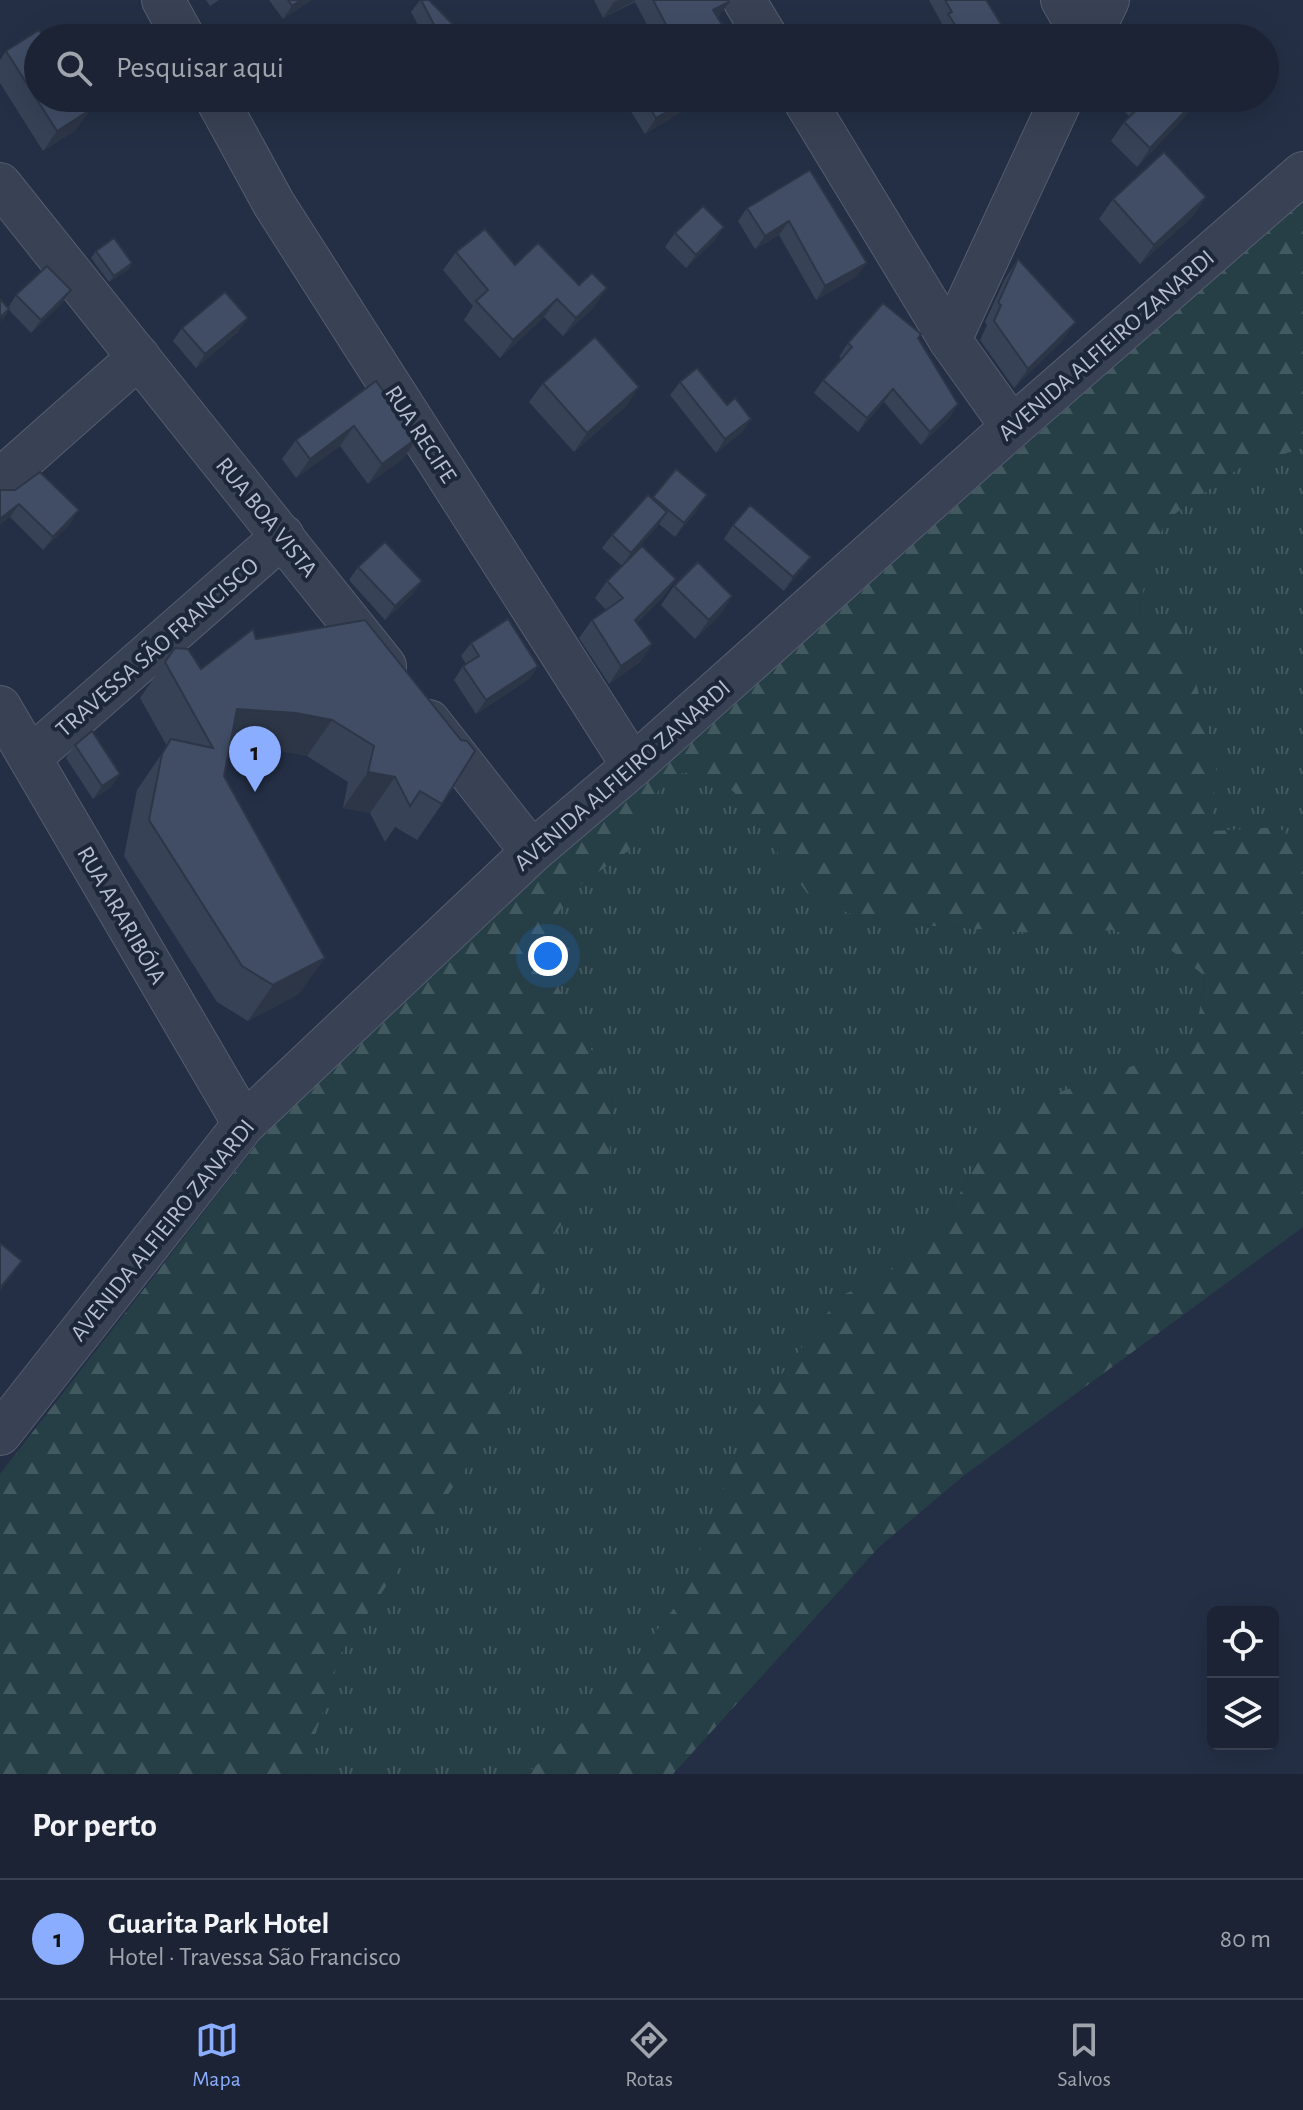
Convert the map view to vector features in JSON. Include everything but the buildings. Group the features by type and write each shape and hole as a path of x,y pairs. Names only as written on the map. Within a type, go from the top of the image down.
{"street":[{"path":"163,0 176,24"},
{"path":"744,0 759,24"},
{"path":"1062,0 1078,24"},
{"path":"1095,24 1108,0"},
{"name":"RUA RECIFE","path":"224,112 274,204 633,766"},
{"path":"812,112 950,340 1012,427"},
{"path":"950,340 1056,112"},
{"name":"AVENIDA ALFIEIRO ZANARDI","path":"0,1434 244,1124 532,852 1303,173"},
{"name":"RUA BOA VISTA","path":"0,184 532,852"},
{"path":"0,480 139,357"},
{"name":"TRAVESSA SÃO FRANCISCO","path":"31,757 283,536"},
{"name":"RUA ARARIBÓIA","path":"0,707 244,1124"}],"green space":[{"path":"1303,200 1303,448 1239,468 1165,521 1145,579 1139,613 1182,624 1216,765 1212,831 1279,827 1303,850 1303,1227 962,1477 879,1547 673,1774 527,1774 596,1710 681,1599 754,1412 840,1296 885,1276 941,1226 991,1139 1043,1098 1194,1044 1205,976 1163,944 1112,930 1063,935 906,924 855,915 830,906 807,893 734,792 711,777 684,772 662,782 634,847 571,891 550,937 559,989 613,1091 609,1161 553,1236 508,1406 341,1653 303,1774 0,1774 0,1474 281,1113 538,875"},
{"path":"1303,448 1303,850 1279,828 1212,831 1216,765 1182,625 1139,614 1145,579 1165,521 1239,468"},
{"path":"684,772 711,777 734,792 807,893 855,915 906,924 1063,935 1112,929 1163,944 1205,975 1194,1044 1043,1098 979,1159 941,1226 885,1276 840,1296 754,1412 681,1599 596,1710 527,1774 303,1774 341,1653 508,1406 553,1236 609,1161 613,1091 559,989 550,937 571,891 634,847 662,782"}],"place":[{"name":"Guarita Park Hotel","path":"255,792"}]}
